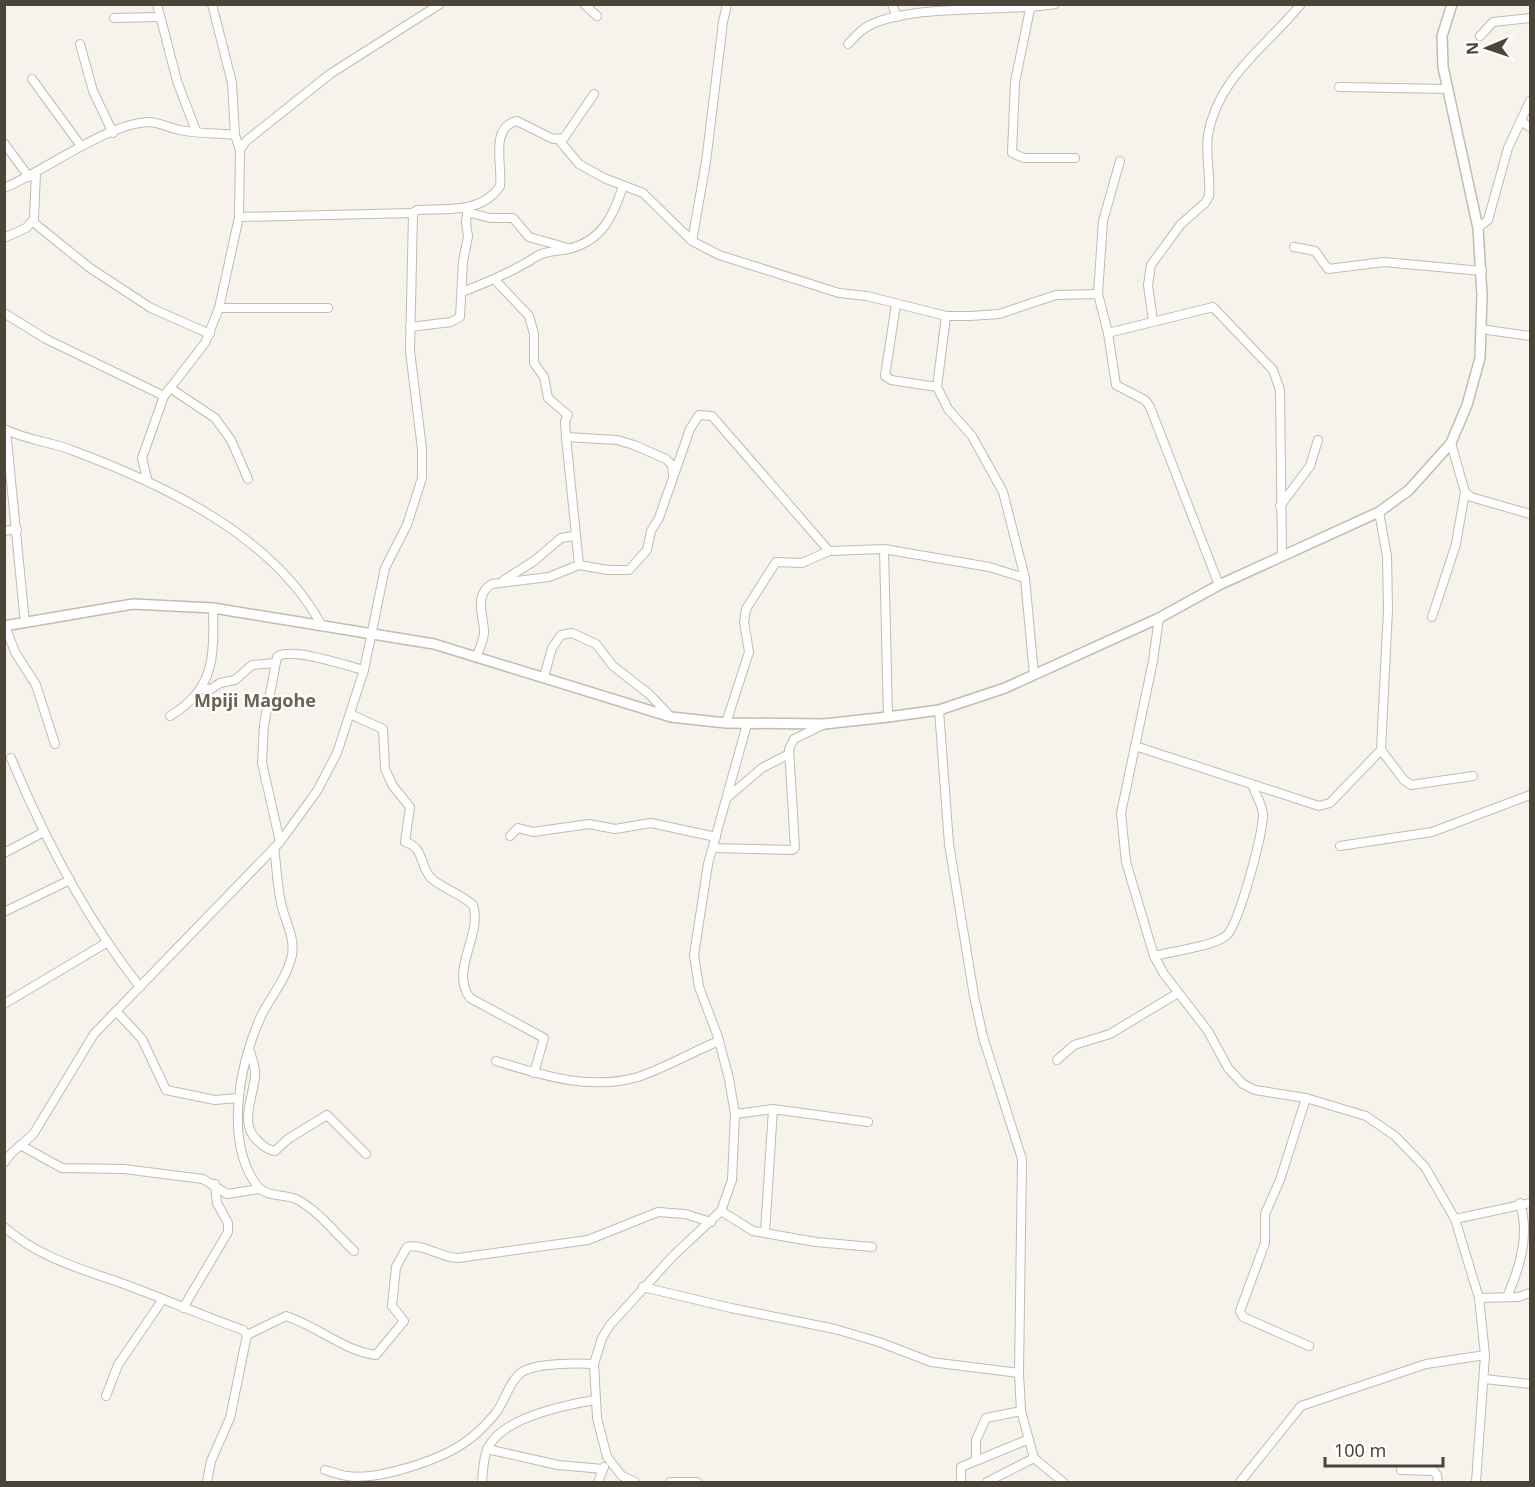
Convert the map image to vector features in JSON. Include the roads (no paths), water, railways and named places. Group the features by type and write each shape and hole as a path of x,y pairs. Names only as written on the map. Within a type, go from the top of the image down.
{"street":[{"path":"157,4 177,81 196,131"},
{"path":"147,479 142,458 165,396 210,334 219,308 239,217 240,150 235,135 232,83 212,4"},
{"path":"240,150 246,141 330,74 440,4"},
{"path":"584,4 597,16"},
{"path":"692,242 706,162 727,4"},
{"path":"892,4 897,17"},
{"path":"848,44 862,30 897,17 1005,6 1030,9 1055,4"},
{"path":"1153,321 1148,285 1151,265 1181,224 1205,203 1209,196 1209,135 1220,101 1234,74 1301,4"},
{"path":"55,744 30,671 15,652 5,626 133,604 213,608 434,644 477,655 671,717 747,724 824,724 939,710 1034,675 1159,618 1219,585 1378,512 1409,490 1451,443 1480,358 1482,270 1478,228 1443,67 1442,36 1452,4"},
{"path":"1030,9 1015,82 1012,153 1024,158 1075,158"},
{"path":"114,18 160,17"},
{"path":"1479,36 1493,22 1530,18"},
{"path":"80,44 93,91 113,133"},
{"path":"32,80 81,146"},
{"path":"1338,87 1448,89"},
{"path":"559,140 564,138 594,94"},
{"path":"1478,228 1488,220 1500,171 1530,101"},
{"path":"410,327 457,319 462,313 463,261 468,234 466,222 468,210 497,191 500,186 500,142 510,124 517,121 559,140 579,164 623,186 643,193 692,242 719,255 839,293 945,316 999,314 1056,295 1098,294"},
{"path":"1520,121 1530,127"},
{"path":"4,188 33,175 81,146 132,125 147,122 181,130 235,135"},
{"path":"4,142 33,175 33,222 26,228 4,238"},
{"path":"1120,161 1103,221 1098,294 1108,333 1116,385 1145,400 1150,407 1219,585"},
{"path":"462,292 495,280 509,269 532,262 539,256 570,249 593,240 605,228 623,186"},
{"path":"239,217 468,210 490,218 513,218 529,237 570,249"},
{"path":"4,1163 8,1155 22,1146 34,1133 94,1034 277,845 318,791 337,753 364,670 385,568 407,525 422,478 422,449 412,384 410,327 413,213"},
{"path":"33,222 90,268 151,308 210,334"},
{"path":"1294,248 1315,251 1328,269 1384,262 1482,270"},
{"path":"495,280 529,316 534,334 534,363 544,377 548,398 568,415 565,421 566,437 572,476 574,536 579,565"},
{"path":"896,304 885,376 891,380 937,387"},
{"path":"1108,333 1213,307 1273,370 1280,390 1282,556"},
{"path":"219,308 328,308"},
{"path":"4,313 46,339 165,396"},
{"path":"945,316 937,387 948,409 972,436 996,475 1006,501 1025,578 1034,675"},
{"path":"1481,329 1530,336"},
{"path":"170,388 215,418 231,440 248,479"},
{"path":"503,581 549,577 579,565 621,572 635,566 647,550 651,531 659,518 695,419 699,415 712,416 829,551"},
{"path":"25,623 5,430 73,450 147,479 196,506 268,558 309,602 322,626"},
{"path":"566,437 617,440 634,446 666,459 672,465 673,476"},
{"path":"1280,506 1310,466 1318,440"},
{"path":"1432,617 1456,544 1465,492 1451,443"},
{"path":"1465,492 1472,497 1530,514"},
{"path":"1378,512 1387,556 1388,610 1381,750 1404,780 1411,785 1473,776"},
{"path":"4,531 17,529"},
{"path":"477,655 484,637 480,605 486,587 503,581 534,561 561,537 574,536"},
{"path":"726,723 749,652 744,622 746,609 776,562 802,563 829,551 884,549 990,567 1025,578"},
{"path":"884,549 888,717"},
{"path":"170,716 189,705 202,689 214,642 213,608"},
{"path":"1159,618 1154,661 1122,800 1122,840 1154,956 1178,993 1208,1031 1228,1068 1243,1084 1255,1090 1306,1098 1366,1116 1395,1136 1425,1167 1455,1219 1479,1298 1485,1355 1476,1482"},
{"path":"544,677 552,648 561,635 572,633 596,644 613,666 649,694 671,717"},
{"path":"259,1189 244,1159 239,1132 238,1098 248,1048 262,1015 288,968 292,954 292,939 282,906 277,845 262,763 264,725 275,663 279,655 296,654 364,670"},
{"path":"202,689 211,689 220,682 235,680 252,665 275,663"},
{"path":"939,710 949,844 974,996 983,1037 1022,1159 1019,1372 1021,1411 1034,1458 1063,1482"},
{"path":"350,714 383,729 385,769 393,786 410,807 405,843 414,845 421,854 431,878 473,904 470,942 462,976 464,989 470,998 544,1038 534,1073"},
{"path":"635,1482 622,1476 607,1457 595,1400 594,1364 602,1338 643,1287 721,1211 734,1170 735,1114 719,1041 694,965 713,848 747,724"},
{"path":"713,848 792,850 795,848 789,754 794,739 824,724"},
{"path":"1135,746 1253,786 1325,806 1381,750"},
{"path":"729,796 762,768 789,754"},
{"path":"11,758 42,833 106,943 140,987"},
{"path":"1154,956 1213,941 1224,937 1233,929 1242,905 1263,816 1253,786"},
{"path":"1340,846 1432,832 1530,795"},
{"path":"510,836 518,828 533,832 589,824 615,829 651,823 716,837"},
{"path":"4,853 42,833"},
{"path":"4,912 70,880"},
{"path":"4,1004 106,943"},
{"path":"1056,1060 1074,1045 1110,1034 1178,993"},
{"path":"116,1011 142,1039 166,1090 215,1100 238,1098"},
{"path":"496,1061 563,1080 593,1083 619,1081 653,1071 719,1041"},
{"path":"248,1048 255,1069 247,1127 251,1136 268,1150 275,1151 297,1133 327,1114 366,1154"},
{"path":"1306,1098 1281,1180 1265,1214 1265,1243 1240,1311 1243,1317 1309,1346"},
{"path":"735,1114 773,1109 868,1122"},
{"path":"765,1232 773,1109"},
{"path":"22,1146 62,1168 124,1169 203,1179 215,1184 227,1194 259,1189 267,1193 294,1198 306,1205 354,1251"},
{"path":"183,1308 228,1232 228,1223 217,1203 215,1184"},
{"path":"1455,1219 1520,1203 1530,1203"},
{"path":"1507,1297 1524,1237 1524,1217 1520,1203"},
{"path":"721,1211 748,1228 765,1232 816,1242 872,1246"},
{"path":"247,1335 286,1316 302,1321 344,1344 376,1355 404,1322 392,1306 396,1267 407,1247 416,1246 446,1258 459,1258 588,1240 658,1212 685,1214 711,1222"},
{"path":"4,1227 22,1243 58,1262 163,1299 243,1330 247,1335"},
{"path":"643,1287 835,1329 879,1342 931,1362 1019,1372"},
{"path":"1479,1298 1530,1293"},
{"path":"106,1396 118,1365 163,1299"},
{"path":"207,1482 211,1461 230,1418 247,1335"},
{"path":"1239,1482 1301,1406 1426,1364 1485,1355"},
{"path":"325,1470 348,1477 370,1476 437,1456 461,1446 480,1431 497,1412 516,1377 524,1371 580,1363 594,1364"},
{"path":"1484,1379 1530,1384"},
{"path":"482,1482 487,1449 504,1432 540,1411 595,1400"},
{"path":"976,1460 976,1440 986,1418 1021,1411"},
{"path":"961,1482 959,1469 1028,1440"},
{"path":"487,1449 558,1465 603,1469"},
{"path":"598,1482 607,1457"},
{"path":"987,1482 1034,1458"},
{"path":"1401,1470 1434,1471 1438,1482"},
{"path":"670,1482 697,1482"}],"district":[{"name":"Mpiji Magohe","path":"255,701"}]}
